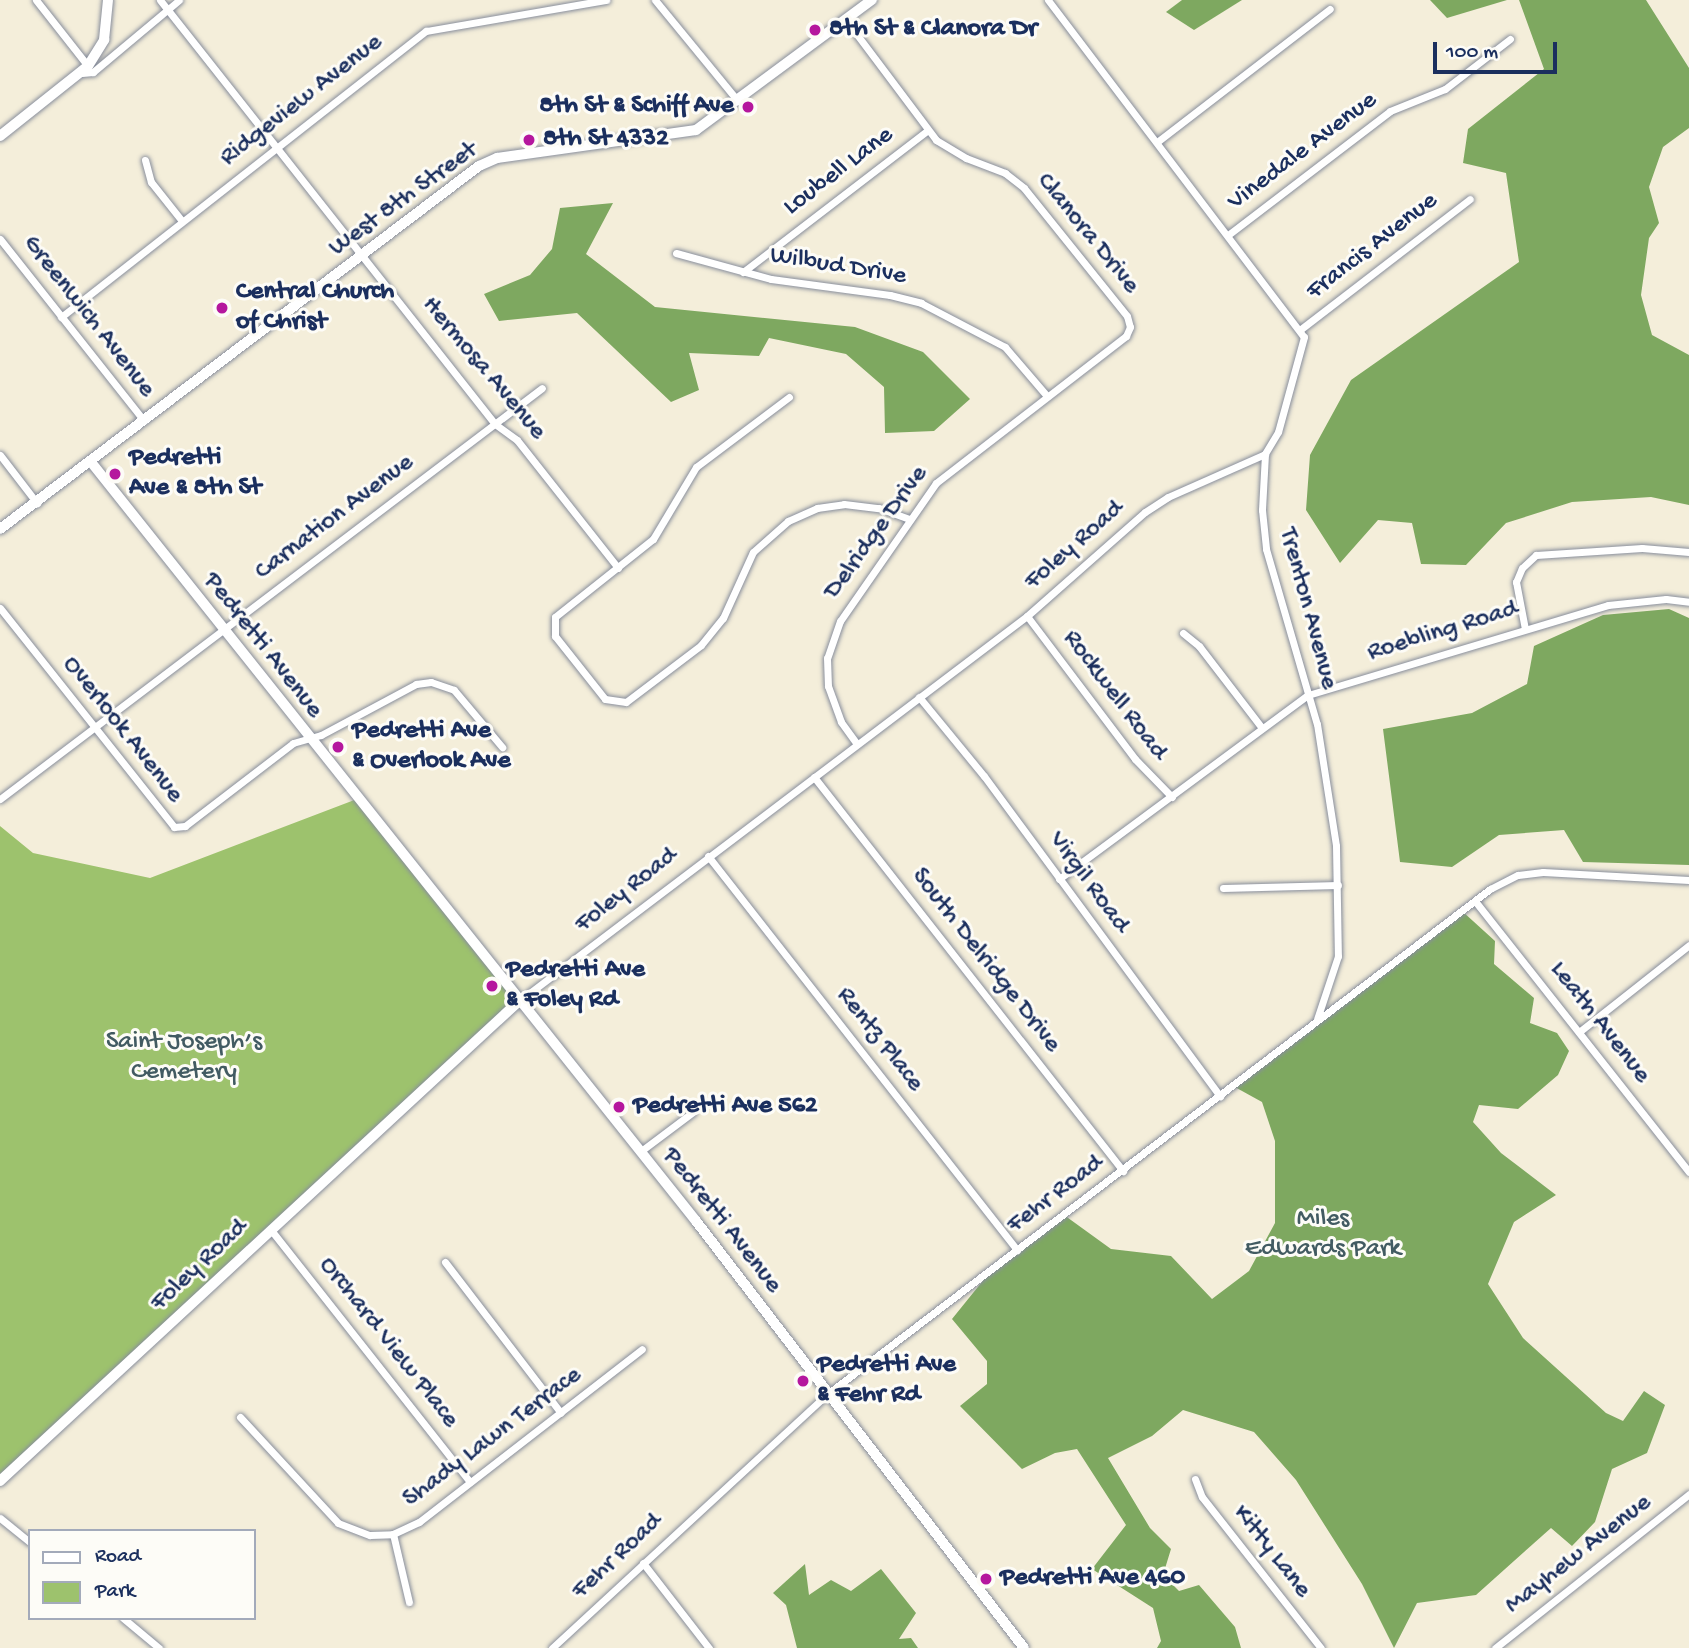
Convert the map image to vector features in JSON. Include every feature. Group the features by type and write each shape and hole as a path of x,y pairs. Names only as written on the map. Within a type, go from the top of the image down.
{"street":[{"path":"36,0 85,70 93,72 125,41 179,0"},
{"path":"0,136 85,70 104,40 108,0"},
{"name":"Hermosa Avenue","path":"160,0 495,424 517,440 618,568"},
{"name":"Ridgeview Avenue","path":"61,317 276,147 435,27 606,0"},
{"path":"655,0 738,101"},
{"name":"West 8th Street","path":"0,529 488,162 696,130 872,0"},
{"path":"1048,0 1301,329"},
{"path":"1157,142 1330,9"},
{"name":"Clanora Drive","path":"846,20 928,131 952,152 995,167 1024,188 1127,316 1129,332 1121,340"},
{"name":"Vinedale Avenue","path":"1228,235 1390,111 1445,89 1510,39"},
{"path":"104,40 125,41"},
{"name":"Loubell Lane","path":"743,272 928,131"},
{"path":"145,160 151,182 182,221"},
{"name":"Francis Avenue","path":"1301,329 1470,198"},
{"name":"Greenwich Avenue","path":"0,239 144,421"},
{"name":"Wilbud Drive","path":"676,253 743,272 921,303 1004,348 1046,396"},
{"name":"Trenton Avenue","path":"1301,329 1304,342 1285,410 1265,454 1262,510 1266,549 1308,695 1332,804 1338,885 1338,956 1316,1022"},
{"name":"Delridge Drive","path":"857,744 830,697 827,670 830,643 840,621 946,472 1121,340"},
{"name":"Carnation Avenue","path":"0,799 542,388"},
{"path":"789,397 696,467 680,488 661,530 618,568 559,612 553,630 605,699 626,702 712,633 753,552 788,520 817,508 844,504 879,508 910,519"},
{"name":"Foley Road","path":"0,1481 519,1001 1027,616 1145,512 1265,454"},
{"path":"0,455 37,503"},
{"name":"Pedretti Avenue","path":"91,462 222,630 641,1151 826,1395 1024,1648"},
{"path":"1525,629 1516,582 1522,568 1536,555 1642,548 1689,552"},
{"name":"Roebling Road","path":"1059,880 1308,695 1608,605 1666,599 1689,603"},
{"name":"Overlook Avenue","path":"0,608 169,823 178,828 308,737 321,735 408,687 431,682 463,697 502,747"},
{"name":"Rockwell Road","path":"1027,616 1135,759 1172,797"},
{"path":"1183,633 1199,646 1262,728"},
{"name":"Virgil Road","path":"919,697 1220,1096"},
{"name":"South Delridge Drive","path":"814,777 1123,1171"},
{"name":"Rentz Place","path":"708,856 1017,1250"},
{"name":"Fehr Road","path":"552,1648 826,1395 1475,901 1518,876 1634,875 1689,880"},
{"path":"1223,888 1338,885"},
{"name":"Leath Avenue","path":"1475,901 1689,1171"},
{"path":"1578,1032 1689,945"},
{"path":"641,1151 693,1112"},
{"name":"Orchard View Place","path":"271,1230 470,1482"},
{"path":"445,1262 561,1413"},
{"name":"Shady Lawn Terrace","path":"240,1417 338,1523 358,1533 393,1534 419,1522 642,1349"},
{"name":"Kitty Lane","path":"1195,1479 1202,1497 1321,1648"},
{"name":"Mayhew Avenue","path":"1495,1648 1689,1494"},
{"path":"0,1518 28,1540"},
{"path":"393,1534 409,1602"},
{"path":"643,1563 709,1648"},
{"path":"125,1620 159,1648"}],"green space":[{"path":"1182,0 1242,0 1194,30 1166,12"},
{"path":"1430,0 1507,0 1447,18"},
{"path":"1519,0 1646,0 1689,68 1689,128 1663,147 1649,187 1659,223 1649,238 1641,295 1652,335 1689,355 1689,505 1651,497 1572,502 1506,523 1466,565 1421,564 1412,523 1378,520 1340,563 1306,510 1310,455 1351,380 1519,262 1506,173 1463,163 1468,129 1544,69"},
{"path":"613,203 586,254 655,307 855,327 923,352 970,399 934,431 885,433 884,387 846,354 769,338 759,356 689,353 699,390 671,402 577,313 499,321 484,294 530,275 552,249 560,208"},
{"path":"1669,609 1689,618 1689,865 1583,862 1564,830 1499,835 1452,867 1400,862 1383,729 1472,713 1527,684 1534,646 1603,615"},
{"name":"Saint Joseph’s Cemetery","path":"357,799 519,1001 0,1481 0,826 33,853 150,878"},
{"name":"Miles Edwards Park","path":"1462,911 1495,941 1494,964 1534,998 1530,1023 1557,1033 1569,1051 1558,1075 1518,1109 1479,1105 1473,1122 1501,1153 1556,1195 1514,1222 1488,1284 1523,1338 1606,1413 1623,1421 1644,1391 1665,1405 1647,1453 1612,1469 1595,1522 1572,1546 1551,1528 1476,1595 1417,1603 1394,1648 1362,1584 1296,1480 1254,1432 1183,1410 1152,1436 1108,1458 1150,1528 1171,1549 1163,1575 1179,1591 1199,1585 1235,1627 1241,1648 1157,1648 1161,1641 1153,1608 1092,1569 1126,1525 1077,1449 1055,1453 1022,1469 960,1406 987,1384 987,1361 952,1319 994,1267 1064,1215 1111,1249 1171,1256 1212,1299 1249,1271 1275,1223 1275,1141 1262,1102 1233,1086"},
{"path":"805,1564 809,1595 831,1580 851,1591 881,1569 916,1613 899,1639 911,1638 918,1648 797,1648 786,1605 773,1593"}],"place":[{"name":"8th St & Clanora Dr","path":"815,30"},
{"name":"8th St & Schiff Ave","path":"748,107"},
{"name":"8th St 4332","path":"529,140"},
{"name":"Central Church of Christ","path":"222,308"},
{"name":"Pedretti Ave & 8th St","path":"115,474"},
{"name":"Pedretti Ave & Overlook Ave","path":"338,747"},
{"name":"Pedretti Ave & Foley Rd","path":"492,986"},
{"name":"Pedretti Ave 562","path":"619,1107"},
{"name":"Pedretti Ave & Fehr Rd","path":"803,1381"},
{"name":"Pedretti Ave 460","path":"986,1579"}]}
